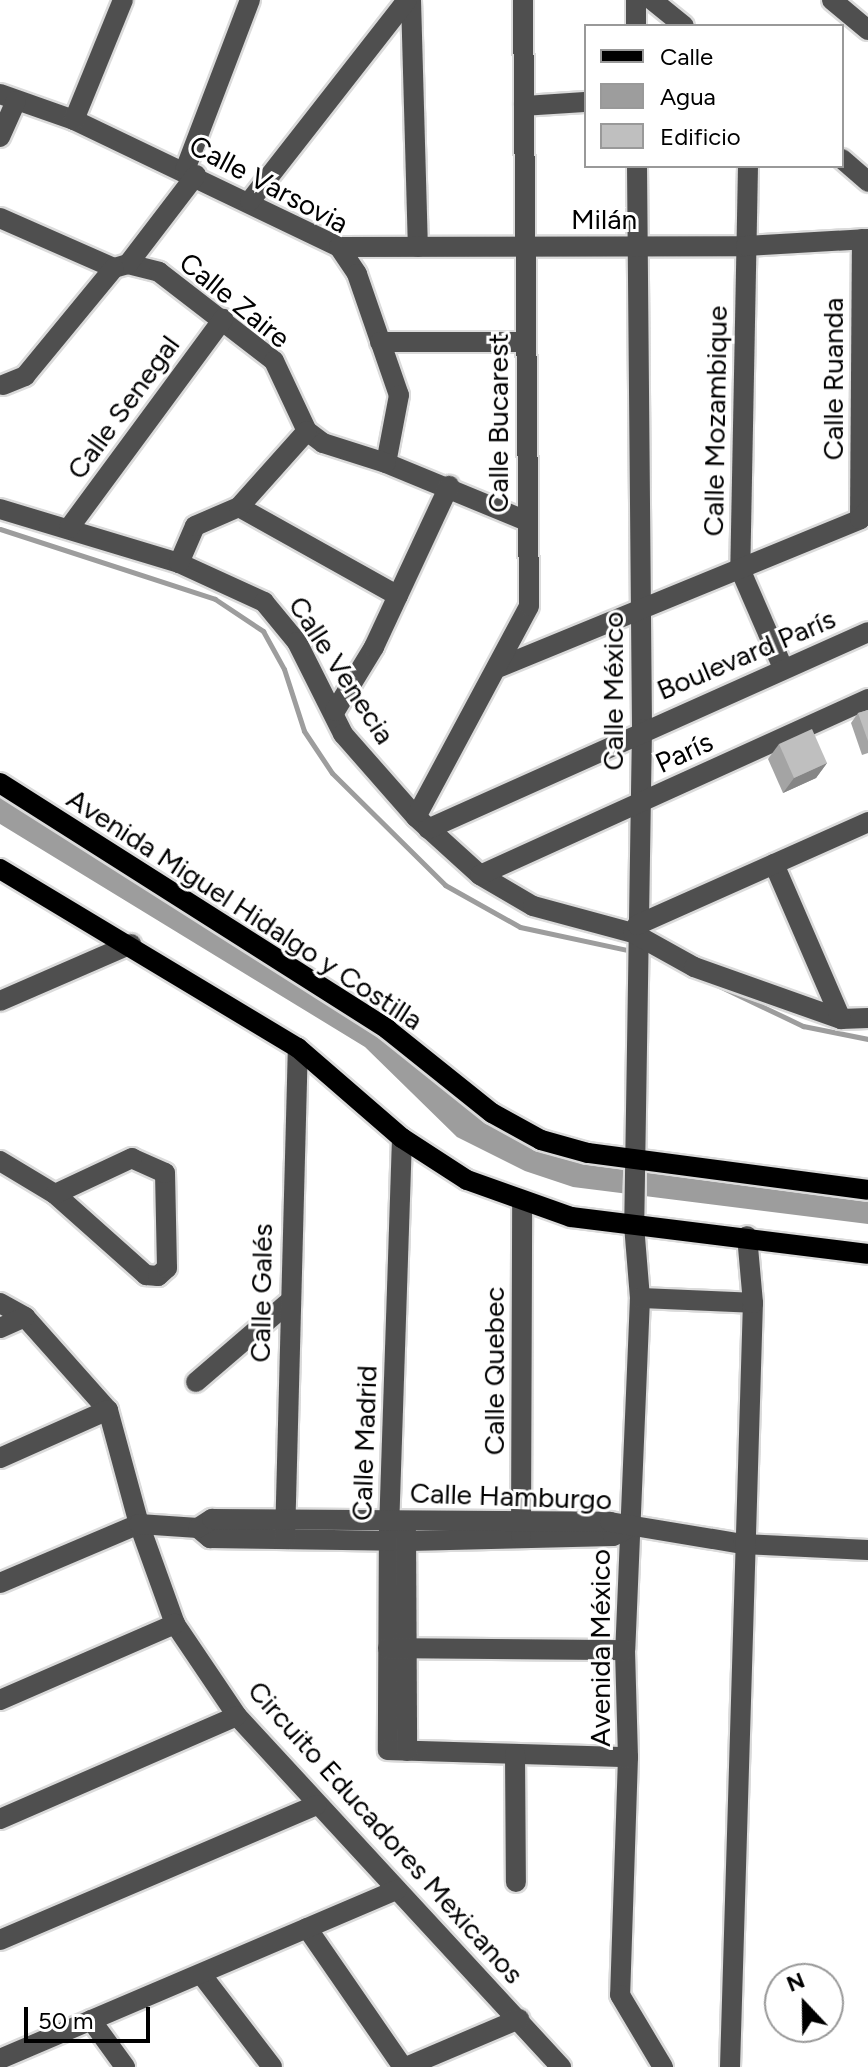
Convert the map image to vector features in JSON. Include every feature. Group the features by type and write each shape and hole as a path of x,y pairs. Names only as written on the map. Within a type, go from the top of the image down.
{"main road":[{"name":"Avenida Miguel Hidalgo y Costilla","path":"0,783 387,1029 492,1113 541,1140 634,1161 868,1190"},
{"path":"3,875 131,944 298,1048 402,1138 467,1180 522,1203 868,1254"}],"street":[{"path":"74,120 123,0"},
{"path":"3,385 25,376 121,266 190,173 250,0"},
{"path":"250,201 409,0"},
{"path":"409,0 418,247"},
{"name":"Calle Bucarest","path":"422,823 529,606 523,0"},
{"path":"636,0 636,24"},
{"path":"652,0 682,24"},
{"path":"832,0 868,30"},
{"path":"0,137 8,97"},
{"name":"Calle Varsovia","path":"8,97 74,120 250,201 339,247 357,274 399,395 386,463"},
{"path":"524,106 584,102"},
{"path":"844,161 868,182"},
{"name":"Calle México","path":"634,1221 636,978 642,802 637,168"},
{"name":"Calle Mozambique","path":"748,168 740,569 783,668"},
{"name":"Calle Zaire","path":"0,218 121,266 159,272 274,361 307,431"},
{"name":"Milán","path":"339,247 746,246 865,239"},
{"name":"Calle Ruanda","path":"864,514 865,239"},
{"name":"Calle Senegal","path":"69,528 223,319"},
{"path":"380,342 525,342"},
{"path":"179,563 195,526 239,507 307,431 323,443 449,486 527,521"},
{"path":"335,711 398,596 449,486"},
{"path":"239,507 398,596"},
{"name":"Calle Venecia","path":"0,509 179,563 264,602 297,642 335,711 343,734 422,823 480,875 533,906 637,934 694,967 841,1019 868,1018"},
{"path":"500,667 740,569 864,514"},
{"name":"Boulevard París","path":"422,823 868,632"},
{"name":"París","path":"480,875 868,699"},
{"path":"637,934 774,864 868,822"},
{"path":"774,864 841,1019"},
{"path":"0,1001 131,944"},
{"name":"Calle Galés","path":"285,1539 288,1303 298,1048"},
{"name":"Calle Madrid","path":"402,1138 398,1750 515,1754"},
{"path":"0,1161 55,1194 146,1275 158,1276 167,1268 165,1173 132,1158 55,1194"},
{"name":"Calle Quebec","path":"521,1530 522,1203"},
{"name":"Avenida México","path":"634,1221 640,1298 625,1650 628,1757 620,1995 663,2067"},
{"path":"730,2067 743,1544 753,1303 747,1236"},
{"path":"640,1298 753,1303"},
{"name":"Circuito Educadores Mexicanos","path":"0,1303 25,1317 108,1410 139,1524 175,1624 237,1716 561,2067"},
{"path":"196,1382 288,1303"},
{"path":"0,1328 25,1317"},
{"path":"0,1458 108,1410"},
{"name":"Calle Hamburgo","path":"198,1528 212,1519 285,1518 398,1531"},
{"name":"Calle Hamburgo","path":"139,1524 198,1528 210,1538 285,1539 398,1531 521,1530 610,1522 629,1529 743,1544 860,1550"},
{"path":"0,1583 139,1524"},
{"path":"860,1550 868,1532"},
{"path":"0,1700 175,1624"},
{"path":"398,1648 625,1650"},
{"path":"0,1819 237,1716"},
{"path":"516,1882 515,1754 628,1757"},
{"path":"0,1940 316,1805"},
{"path":"0,2059 397,1890"},
{"path":"307,1928 404,2067 519,2019"},
{"path":"201,1974 272,2067"},
{"path":"91,2020 125,2067"}],"water":[{"path":"0,792 297,976 508,1130 868,1196 868,1224 573,1187 525,1171 457,1137 365,1047 0,824"}],"building":[{"path":"868,710 868,741 858,713"},
{"path":"812,729 827,763 794,778 779,744"}],"waterway":[{"path":"0,529 215,599 263,631 284,669 304,731 332,773 445,885 520,927 632,951"},
{"path":"715,984 803,1026 868,1039"}]}
